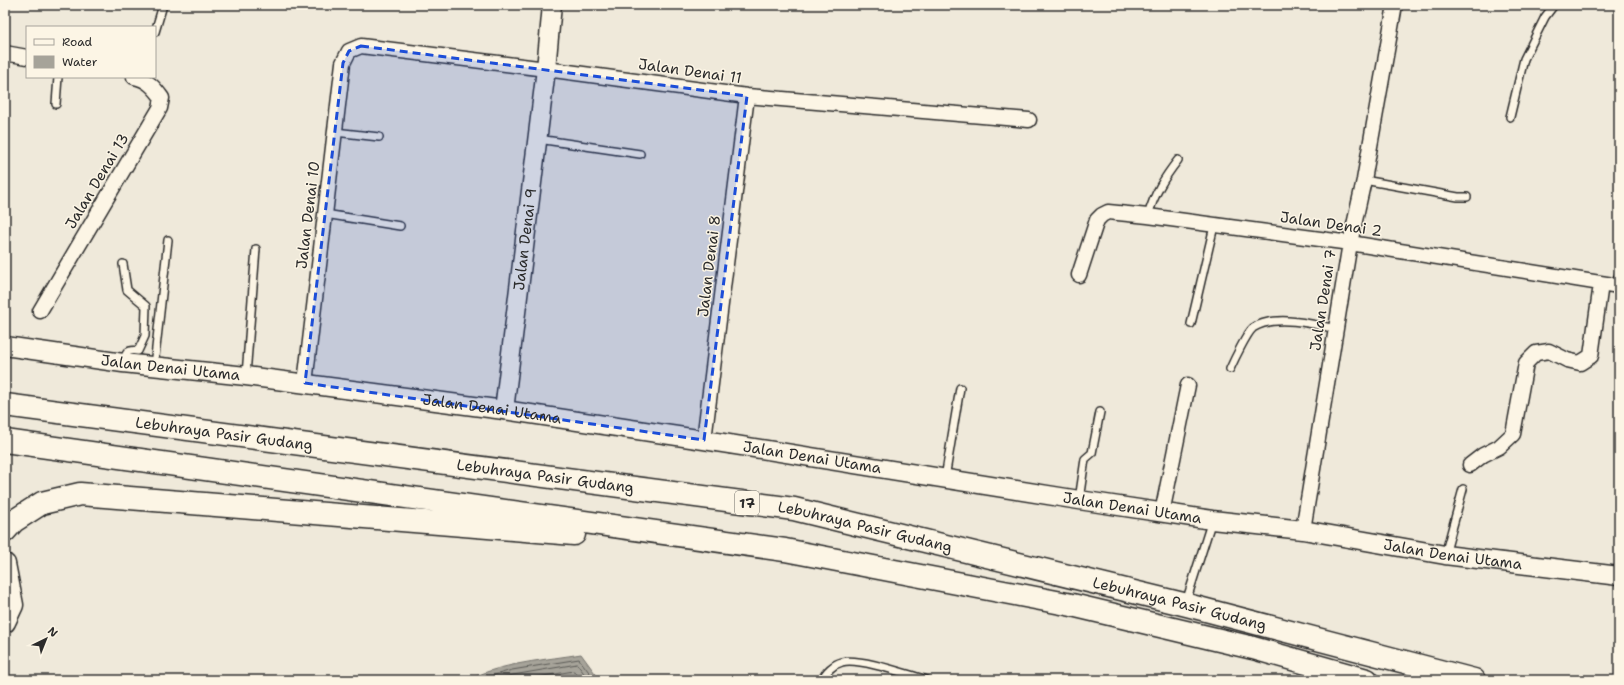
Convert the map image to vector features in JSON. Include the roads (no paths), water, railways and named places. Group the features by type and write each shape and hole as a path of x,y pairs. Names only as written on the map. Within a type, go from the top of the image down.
{"highway":[{"name":"Lebuhraya Pasir Gudang","path":"5,405 794,509 1185,604 1474,680"},
{"name":"Lebuhraya Pasir Gudang","path":"5,441 785,550 1072,605 1253,648 1367,680"},
{"path":"5,530 14,521 42,502 80,494 411,522 785,550"}],"main road":[{"path":"5,564 13,605 5,622"}],"street":[{"name":"Jalan Denai 9","path":"504,410 538,139 552,5"},
{"name":"Jalan Denai 7","path":"1304,530 1350,243 1364,180 1395,5"},
{"name":"Jalan Denai 11","path":"349,51 361,46 747,96 1029,120"},
{"name":"Jalan Denai 10","path":"305,383 343,63 349,51"},
{"path":"5,53 26,57"},
{"name":"Jalan Denai 13","path":"40,311 160,108 162,98 155,88 145,80 138,78"},
{"name":"Jalan Denai 8","path":"704,440 747,96"},
{"name":"Jalan Denai 2","path":"1080,275 1094,228 1102,215 1108,212 1350,243 1601,284 1618,282"},
{"path":"1470,465 1483,455 1500,447 1513,434 1526,363 1536,353 1549,351 1567,360 1580,363 1591,356 1601,284"},
{"name":"Jalan Denai Utama","path":"5,346 123,363 305,383 504,410 704,440 1162,513 1304,530 1445,555 1619,576"},
{"path":"1162,513 1188,384"}],"lane":[{"path":"156,29 163,5"},
{"path":"1510,117 1524,59 1545,17 1554,5"},
{"path":"56,104 58,78"},
{"path":"335,132 379,136"},
{"path":"538,139 640,154"},
{"path":"1148,216 1152,202 1159,187 1178,160"},
{"path":"1364,180 1458,197 1467,197"},
{"path":"325,214 400,226"},
{"path":"1191,324 1214,226"},
{"path":"154,366 168,240"},
{"path":"246,376 256,249"},
{"path":"123,264 127,290 146,306 145,336 138,350 131,350 127,353 123,363"},
{"path":"1230,369 1253,328 1279,321 1298,322 1336,329"},
{"path":"945,478 960,388"},
{"path":"1079,500 1085,459 1092,453 1100,412"},
{"path":"1445,555 1463,489"},
{"path":"1185,604 1212,520"},
{"path":"822,680 832,667 843,662 870,664 927,680"}],"water":[{"path":"581,654 600,680 470,680 480,674 508,666"}]}
